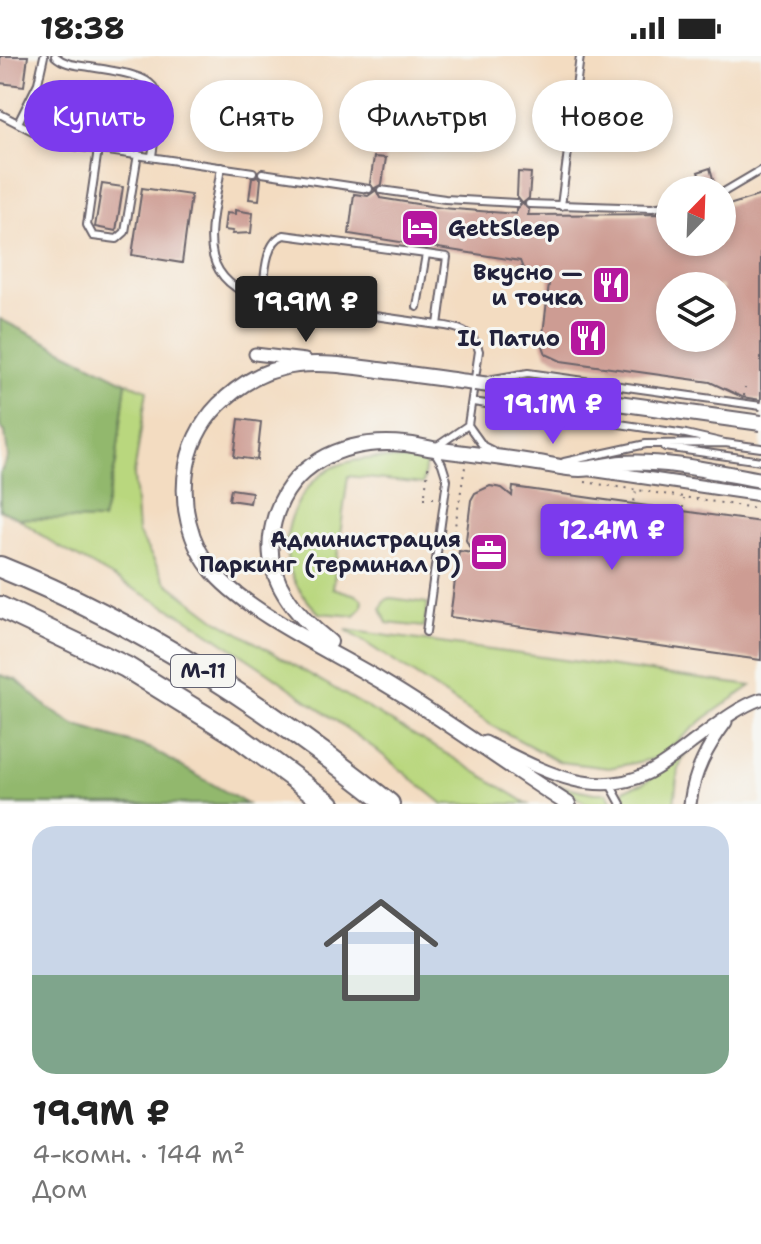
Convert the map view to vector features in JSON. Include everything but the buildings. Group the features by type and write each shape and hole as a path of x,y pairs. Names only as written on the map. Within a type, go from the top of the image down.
{"highway":[{"name":"М-11","path":"0,567 38,582 154,641 257,704 389,804"},
{"name":"М-11","path":"0,607 126,667 236,735 329,804"}],"street":[{"path":"255,354 761,423"},
{"path":"329,363 276,369 245,383 208,416 192,447 185,478 186,513 198,549 215,574 255,606 449,723 568,804"},
{"path":"382,681 316,631 292,606 283,593 273,565 271,533 279,504 302,472 319,459 346,447 404,444 514,459 577,475 761,495"},
{"path":"577,475 624,463 661,464 761,480"},
{"path":"449,723 555,775 582,783 610,784 633,780 657,768 731,715 761,699"},
{"path":"690,804 692,784 704,753 731,715"}],"lane":[{"path":"18,123 38,83 44,56"},
{"path":"55,56 69,64 133,74 150,82 159,103 152,156"},
{"path":"561,206 580,56"},
{"path":"0,114 24,126"},
{"path":"98,152 87,225 93,236 117,239 123,236 138,154"},
{"path":"122,152 253,172"},
{"path":"221,167 213,228 214,263 228,284 238,291 262,300 462,330 477,342 479,360 468,425 432,449 442,464 447,480 426,632"},
{"path":"736,185 761,170"},
{"path":"262,173 369,189"},
{"path":"381,190 445,199 516,203"},
{"path":"529,204 656,207"},
{"path":"262,300 271,244 284,235 426,254 447,257 438,325"},
{"path":"417,307 426,254"},
{"path":"475,383 528,373 761,406"},
{"path":"473,402 761,448"},
{"path":"468,425 483,446 514,459 570,462 646,444 725,443"},
{"path":"646,444 761,461"},
{"path":"610,784 621,804"}],"path":[{"path":"432,449 425,495 444,499"},
{"path":"450,556 465,465"},
{"path":"577,475 636,489 761,509"},
{"path":"630,525 636,489"},
{"path":"680,532 684,497"}],"green space":[{"path":"0,319 126,382 116,463 102,520 18,518 0,510 0,474 8,457 5,432 0,427"},
{"path":"126,382 147,390 134,475 138,532 166,582 215,619 528,804 443,804 374,748 269,673 188,619 54,544 18,518 102,520 116,463"},
{"path":"376,458 426,461 423,484 348,476 333,588 356,595 363,600 362,607 355,616 319,613 298,588 288,563 286,547 292,515 309,486 321,475 344,463"},
{"path":"391,598 428,603 424,627 387,623 381,609 385,600"},
{"path":"346,630 751,686 705,718 658,758 609,768 560,762 491,725"},
{"path":"0,675 17,680 48,708 74,725 149,748 247,804 0,804"},
{"path":"685,754 678,770 674,804 628,804 623,795 625,789 642,784"},
{"path":"557,785 607,793 613,804 587,804"}],"place":[{"name":"GettSleep","path":"420,228"},
{"name":"Вкусно — и точка","path":"611,285"},
{"name":"IL Патио","path":"588,338"},
{"name":"Администрация Паркинг (терминал D)","path":"489,552"}]}
